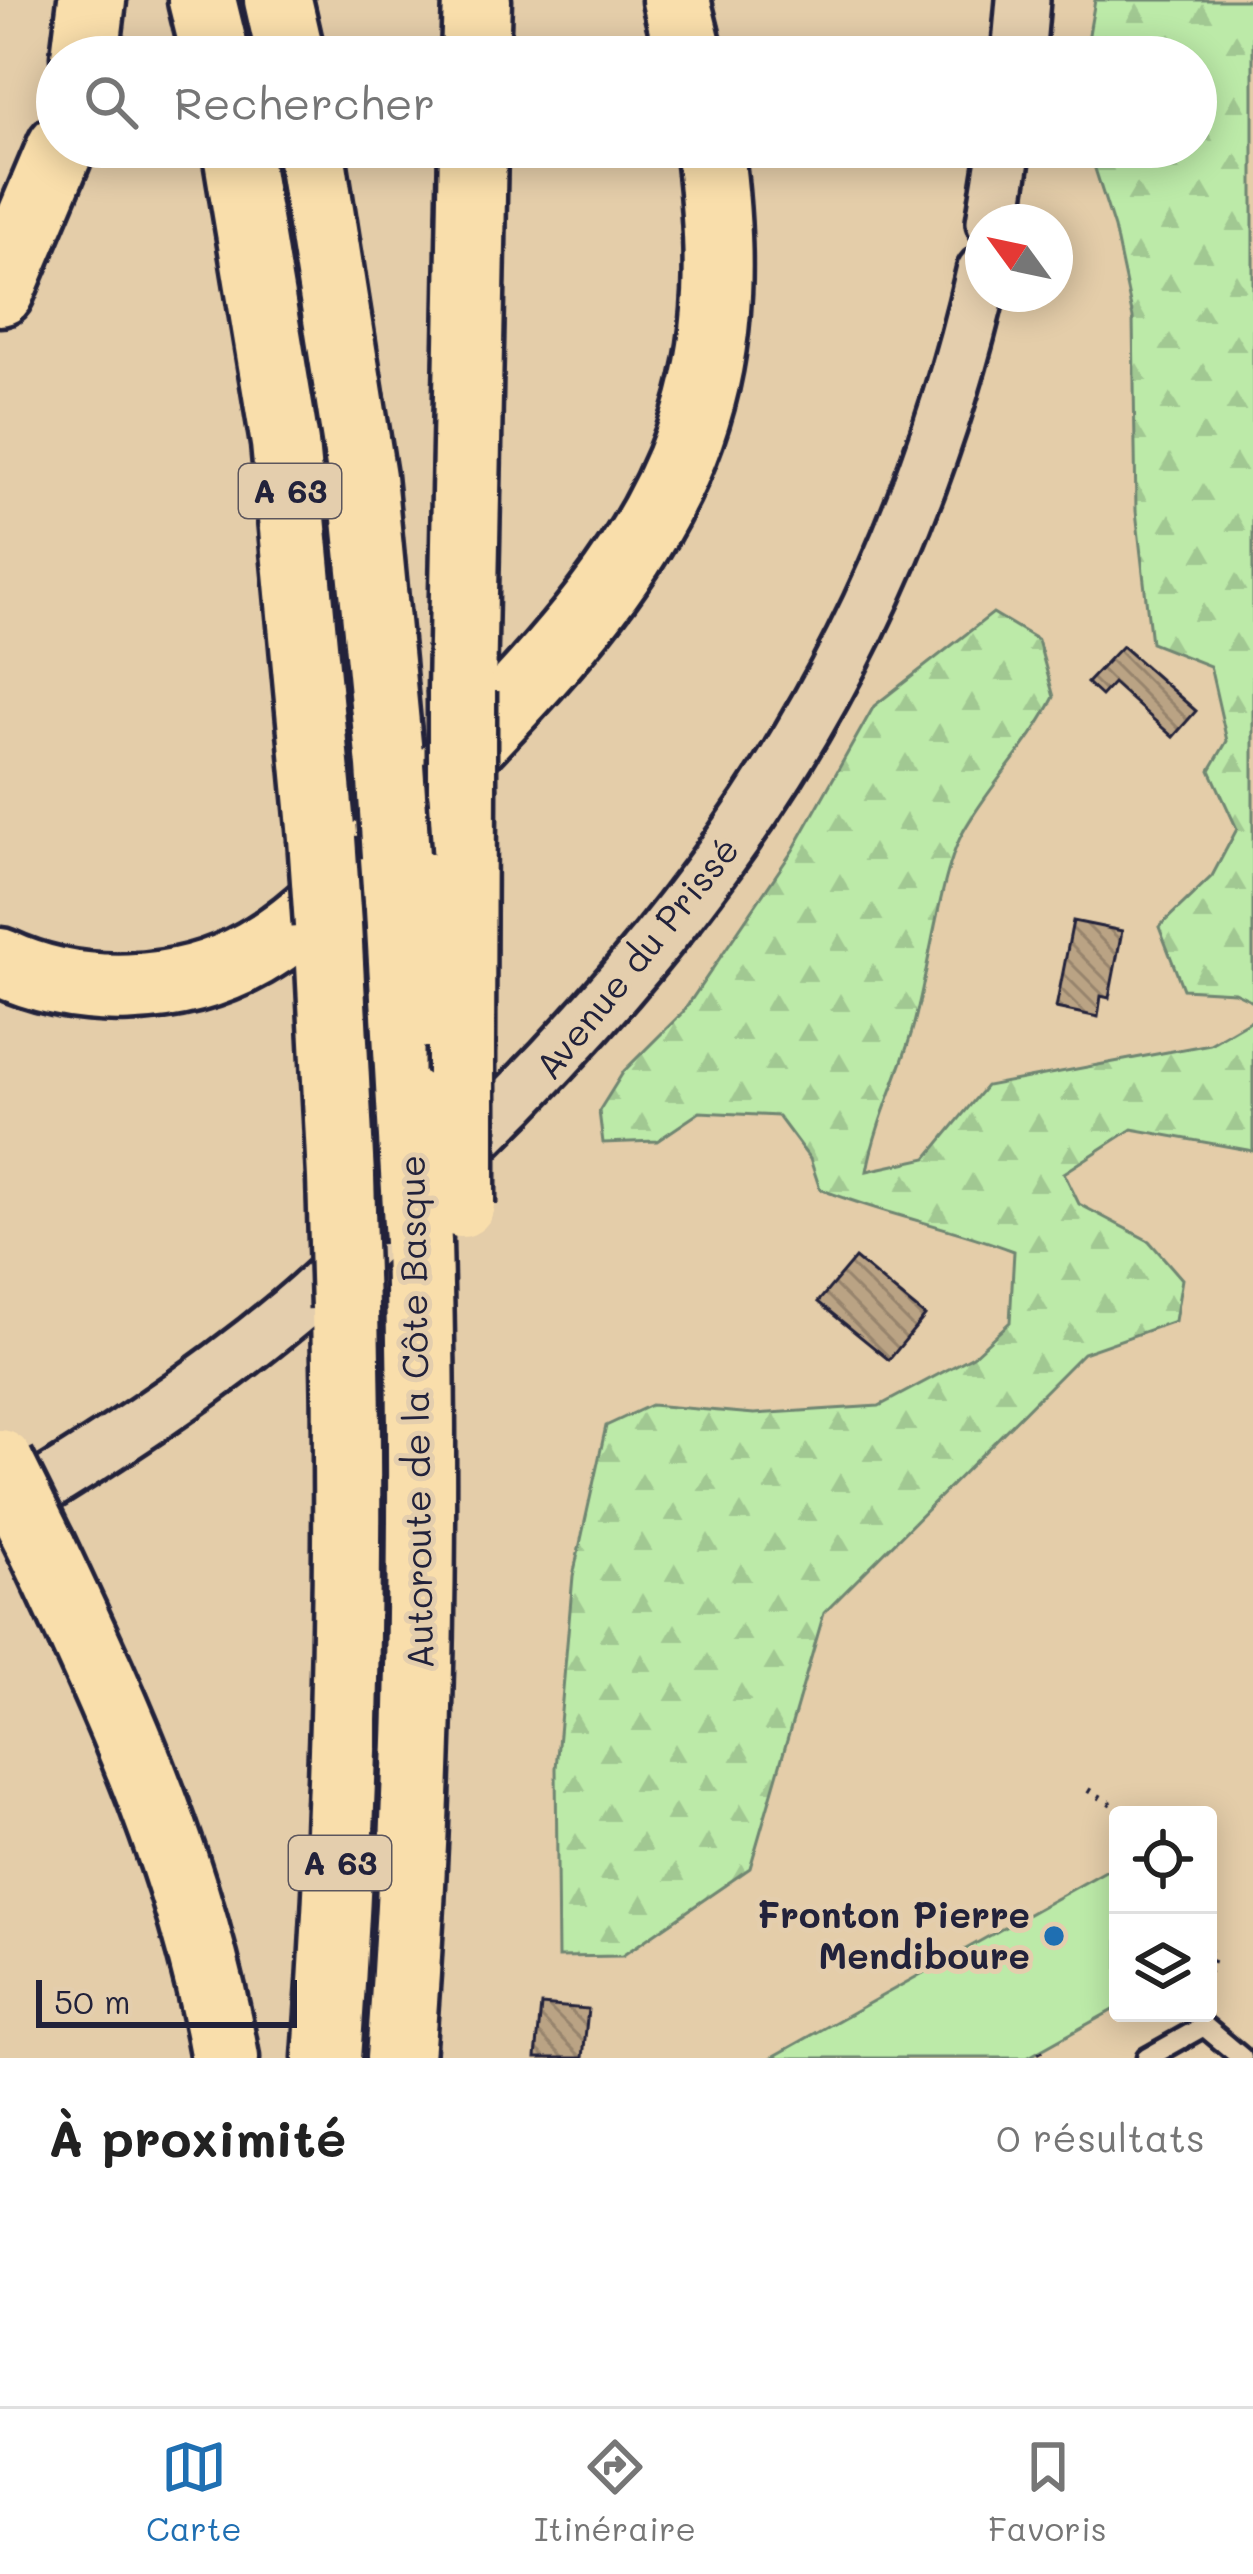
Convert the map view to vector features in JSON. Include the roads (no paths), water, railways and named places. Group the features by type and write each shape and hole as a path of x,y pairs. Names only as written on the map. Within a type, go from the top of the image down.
{"highway":[{"path":"88,36 92,0"},
{"path":"202,0 211,36"},
{"path":"278,0 286,36"},
{"path":"475,36 476,0"},
{"path":"676,0 685,36"},
{"path":"0,292 52,168"},
{"name":"Autoroute de la Côte Basque","path":"239,168 285,443 322,838 341,1177 350,1516 342,1821 327,2058"},
{"name":"Autoroute de la Côte Basque","path":"313,168 362,477 397,856 410,1102 440,1223 422,1544 418,1826 400,2058"},
{"path":"440,1223 461,1047 462,691 473,168"},
{"path":"0,962 46,978 114,988 181,979 253,955 347,879 572,634 642,540 673,480 705,387 719,292 711,168"},
{"path":"0,1463 21,1531 130,1734 179,1863 201,1934 226,2058"}],"main road":[{"path":"1020,36 1023,0"},
{"path":"996,204 1002,168"},
{"name":"Avenue du Prissé","path":"21,1531 295,1309 529,1089 689,906 772,785 856,635 922,481 971,312"}],"lane":[{"path":"1147,2058 1204,2026 1242,2058"}],"place":[{"name":"Fronton Pierre Mendiboure","path":"1054,1936"}]}
